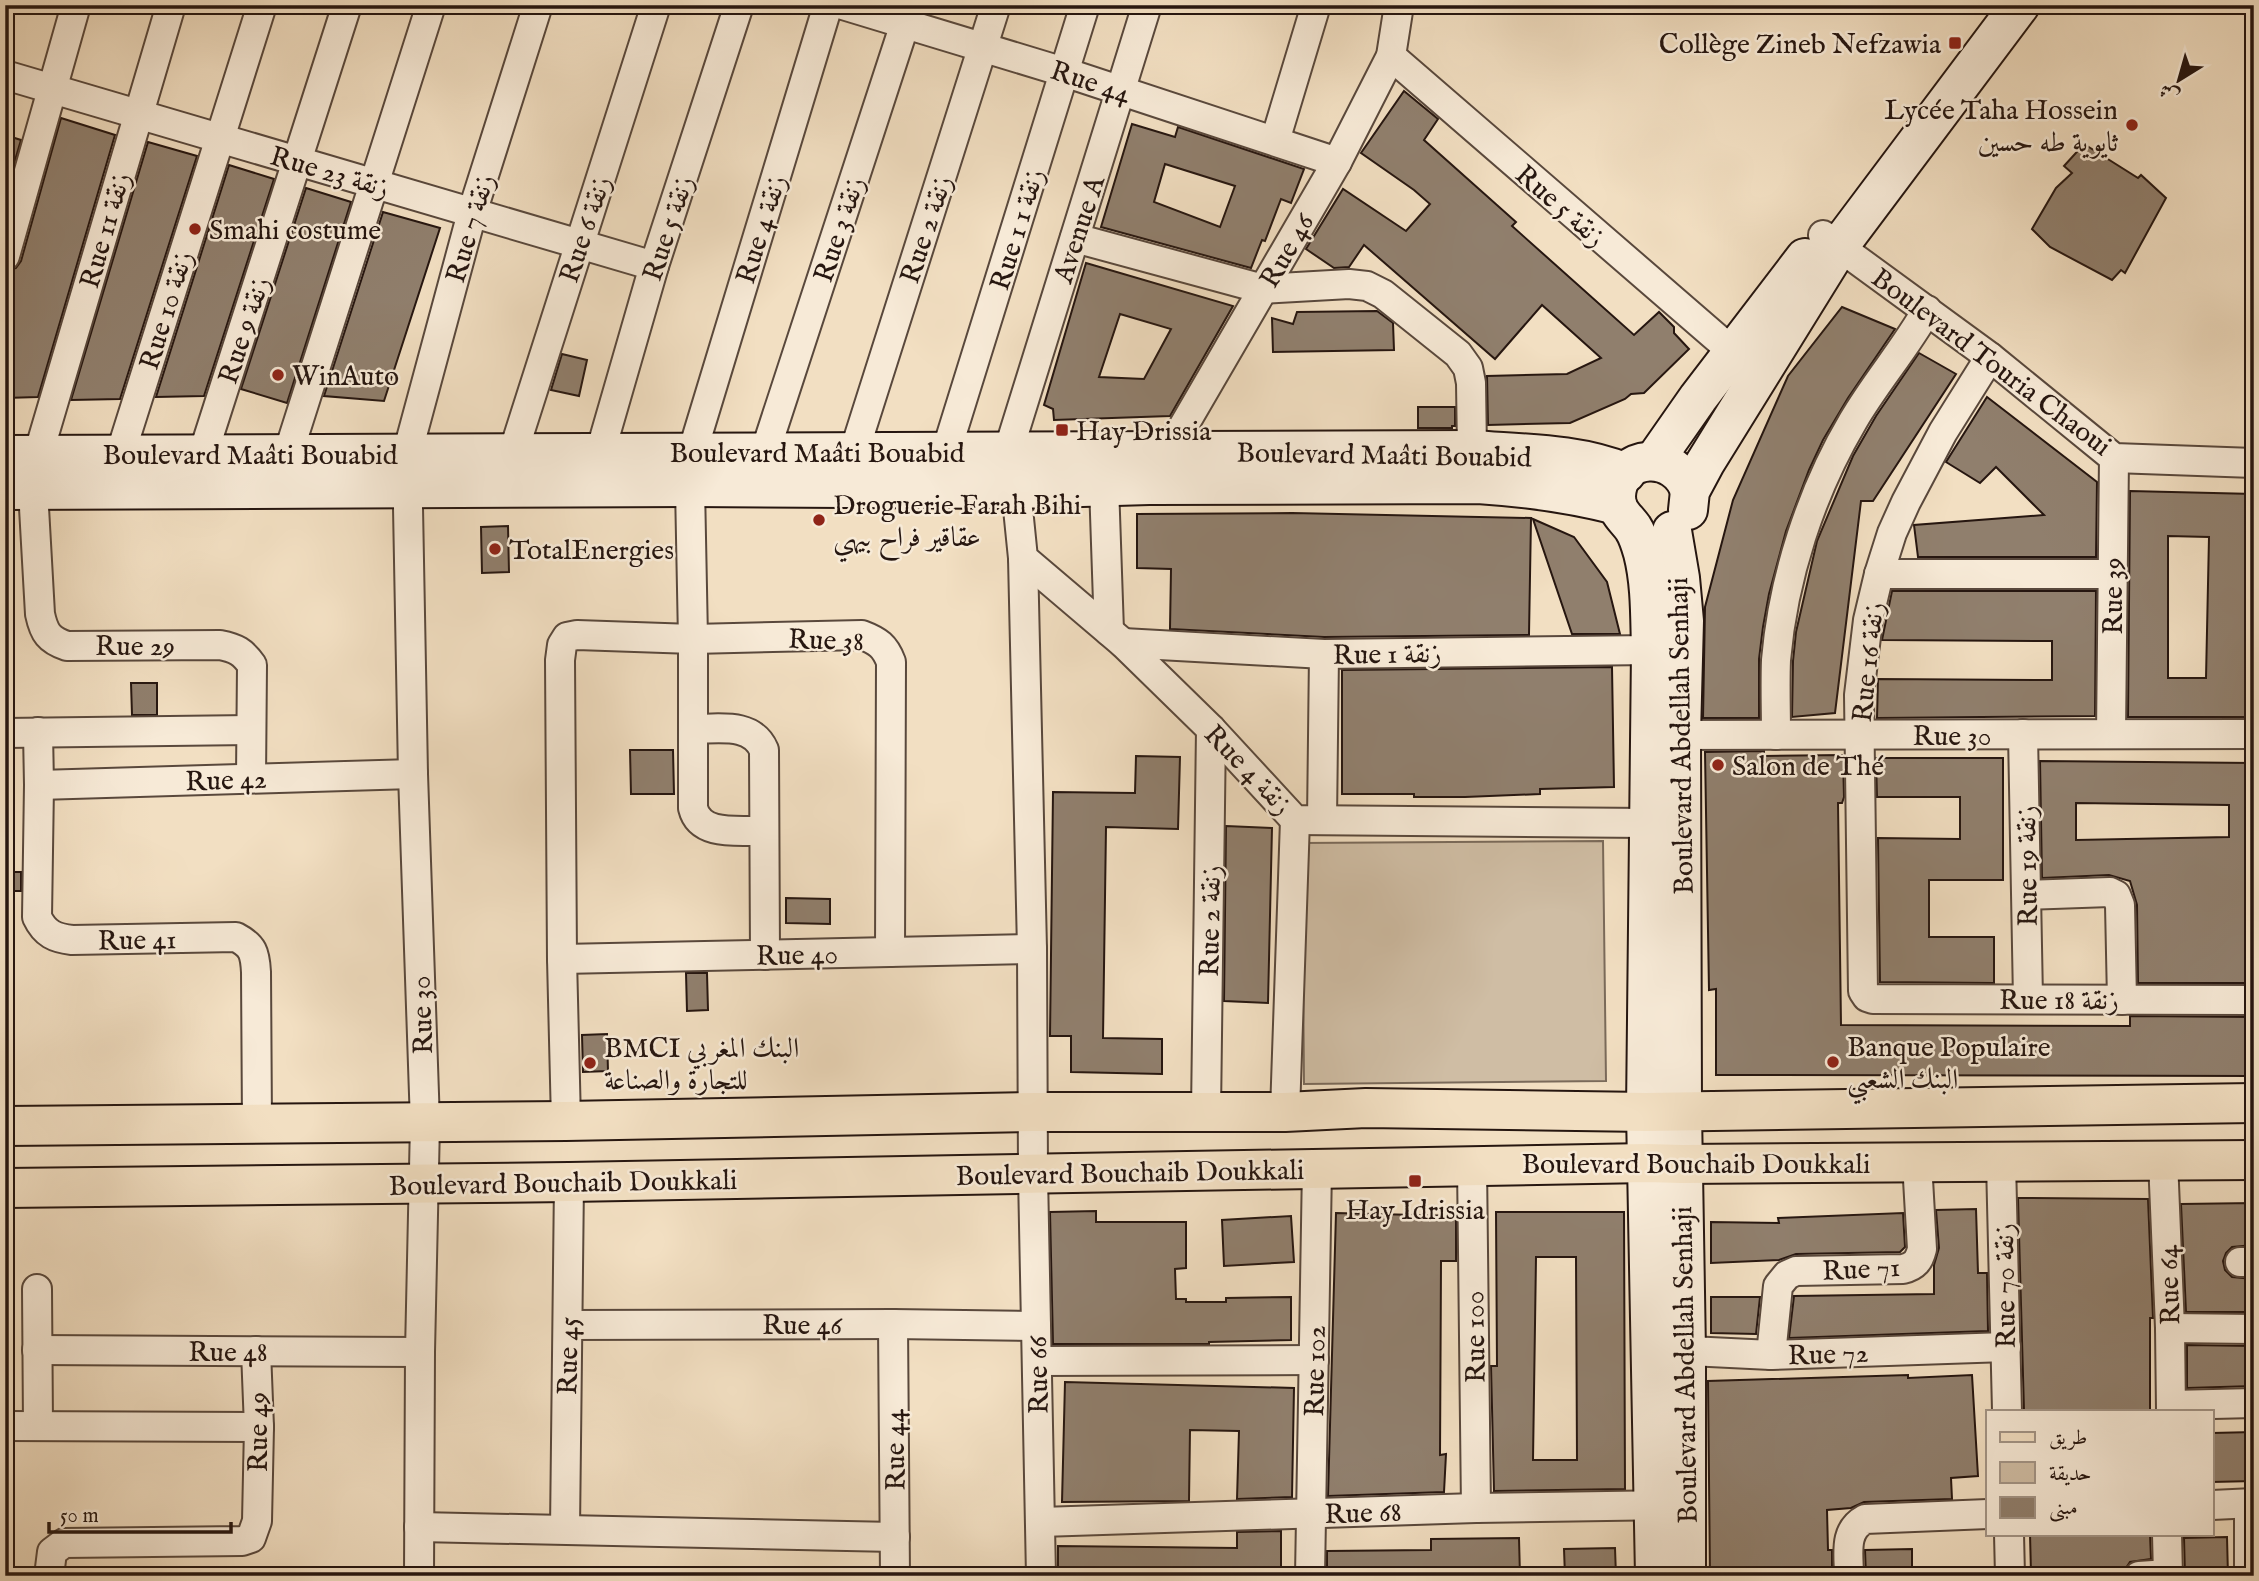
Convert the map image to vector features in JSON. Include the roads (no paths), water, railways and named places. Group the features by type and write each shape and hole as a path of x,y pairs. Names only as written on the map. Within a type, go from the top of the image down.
{"main road":[{"name":"Boulevard Bouchaib Doukkali","path":"5,1126 425,1123 1032,1112 1285,1112 1366,1108 1664,1111 2254,1103"},
{"name":"Boulevard Bouchaib Doukkali","path":"5,1188 1033,1175 1472,1165 2254,1160"}],"street":[{"path":"5,257 76,5"},
{"name":"Rue 11 زنقة","path":"20,472 138,115 171,5"},
{"name":"Rue 10 زنقة","path":"120,455 262,5"},
{"name":"Rue 9 زنقة","path":"202,454 347,5"},
{"path":"288,454 431,5"},
{"name":"Rue 7 زنقة","path":"407,471 472,213 538,5"},
{"name":"Rue 6 زنقة","path":"513,453 656,5"},
{"name":"Rue 5 زنقة","path":"600,453 654,266 739,5"},
{"name":"Rue 4 زنقة","path":"691,470 828,5"},
{"name":"Rue 44","path":"843,5 908,15 983,47 1337,162"},
{"name":"Rue 2 زنقة","path":"854,452 996,5"},
{"name":"Rue 1 زنقة 1","path":"946,452 1085,5"},
{"name":"Avenue A","path":"1008,452 1147,5"},
{"path":"1275,141 1315,5"},
{"name":"Rue 46","path":"1149,485 1337,162 1391,55 1399,5"},
{"path":"1672,531 1687,514 1690,491 1831,240 1992,5"},
{"path":"1634,486 1733,352 1831,240 2020,5"},
{"name":"Rue 3 زنقة","path":"765,452 908,15"},
{"name":"Rue 5 زنقة","path":"1391,55 1733,352"},
{"name":"Rue 23 زنقة","path":"5,75 654,266"},
{"path":"1075,238 1263,289 1349,284 1367,286 1383,294 1458,354 1468,368 1471,383 1472,450"},
{"name":"Boulevard Touria Chaoui","path":"1831,240 1990,357 2114,458 2254,463"},
{"path":"1776,735 1776,660 1784,606 1808,518 1829,467 1852,423 1873,389 1913,335 1927,310"},
{"name":"Rue 16 زنقة","path":"1865,994 1862,985 1859,735 1867,620 1892,533 1920,472 1990,357"},
{"name":"Boulevard Maâti Bouabid","path":"20,472 120,455 288,454 407,471 513,453 600,453 691,470 765,452 1472,450 1579,459 1604,464 1634,486 1652,535 1672,531"},
{"path":"1008,452 1016,489 1023,558"},
{"name":"Rue 39","path":"2111,734 2114,458"},
{"name":"Boulevard Maâti Bouabid","path":"20,472 691,470 1016,489 1104,485 1478,484 1571,494 1634,486 1668,464 1680,472 1690,491"},
{"path":"691,470 695,818 714,829 764,831"},
{"name":"Rue 30","path":"407,471 413,774 425,1123 419,1352 419,1576"},
{"name":"Rue 29","path":"20,472 40,614 43,629 51,641 67,646 220,645 233,647 244,653 252,665 251,778"},
{"path":"1104,485 1116,637"},
{"name":"Boulevard Abdellah Senhaji","path":"1634,486 1649,602 1651,650 1665,735 1664,1164 1670,1505 1686,1576"},
{"name":"Boulevard Abdellah Senhaji","path":"1664,1111 1648,822 1684,621 1681,578 1672,531"},
{"name":"Rue 4 زنقة","path":"1023,558 1116,637 1309,820 1648,822"},
{"name":"Rue 66","path":"1023,558 1041,1576"},
{"path":"1879,574 2112,574"},
{"name":"Rue 38","path":"562,959 560,660 562,645 567,637 577,635 693,639 863,635 886,648 891,662 890,952"},
{"name":"Rue 1 زنقة","path":"1116,637 1324,654 1651,650"},
{"path":"1285,1112 1324,654"},
{"path":"694,729 742,729 760,741 764,750 765,955"},
{"name":"Rue 2 زنقة","path":"1206,1112 1211,729"},
{"name":"Rue 42","path":"5,733 251,730"},
{"name":"Rue 41","path":"37,732 40,785 37,917 47,932 56,938 236,937 248,944 255,953 257,1123"},
{"name":"Rue 19 زنقة","path":"2023,734 2028,999"},
{"name":"Rue 30","path":"1665,735 2254,734"},
{"name":"Rue 42","path":"40,785 413,774"},
{"path":"2027,895 2110,892 2118,898 2122,1000"},
{"name":"Rue 40","path":"562,959 1032,949"},
{"path":"562,959 566,1121"},
{"name":"Rue 18 زنقة","path":"1865,994 1874,999 2254,1000"},
{"name":"Rue 64","path":"2163,1160 2171,1328 2171,1408"},
{"name":"Rue 71","path":"1772,1354 1778,1286 1787,1275 1796,1271 1903,1269 1913,1266 1919,1259 1923,1249 1917,1162"},
{"name":"Rue 70 زنقة","path":"2001,1162 2007,1410"},
{"name":"Rue 100","path":"1472,1165 1476,1508"},
{"name":"Rue 102","path":"1310,1576 1317,1167"},
{"name":"Rue 45","path":"565,1529 569,1182"},
{"path":"37,1289 38,1426"},
{"name":"Rue 44","path":"893,1324 895,1576"},
{"name":"Rue 46","path":"568,1325 1036,1326"},
{"path":"2171,1328 2254,1329"},
{"name":"Rue 72","path":"1668,1350 1772,1354 2006,1347"},
{"name":"Rue 48","path":"37,1350 419,1352"},
{"name":"Rue 49","path":"49,1576 52,1552 64,1543 242,1541 251,1538 257,1521 256,1351"},
{"path":"1037,1361 1314,1360"},
{"path":"2171,1408 2254,1403"},
{"path":"5,1426 258,1427"},
{"path":"2214,1505 2251,1503 2249,1576"},
{"name":"Boulevard Abdellah Senhaji","path":"1655,1576 1670,1505"},
{"name":"Rue 68","path":"1041,1522 1476,1508 1670,1505"},
{"path":"1849,1576 1851,1532 1855,1525 1865,1519 1986,1514"},
{"path":"419,1527 895,1538"},
{"path":"2009,1536 2010,1576"},
{"path":"2139,1576 2168,1575 2167,1536"}],"place":[{"name":"Collège Zineb Nefzawia","path":"1955,43"},
{"name":"Lycée Taha Hossein ثايوية طه حسين","path":"2132,125"},
{"name":"Smahi costume","path":"195,229"},
{"name":"WinAuto","path":"278,375"},
{"name":"Hay Drissia","path":"1062,430"},
{"name":"Droguerie Farah Bihi عقاقير فراح بيهي","path":"819,520"},
{"name":"TotalEnergies","path":"495,549"},
{"name":"Salon de Thé","path":"1718,765"},
{"name":"Banque Populaire البنك الشعبي","path":"1833,1062"},
{"name":"BMCI البنك المغربي للتجارة والصناعة","path":"590,1063"},
{"name":"Hay Idrissia","path":"1415,1181"}]}
